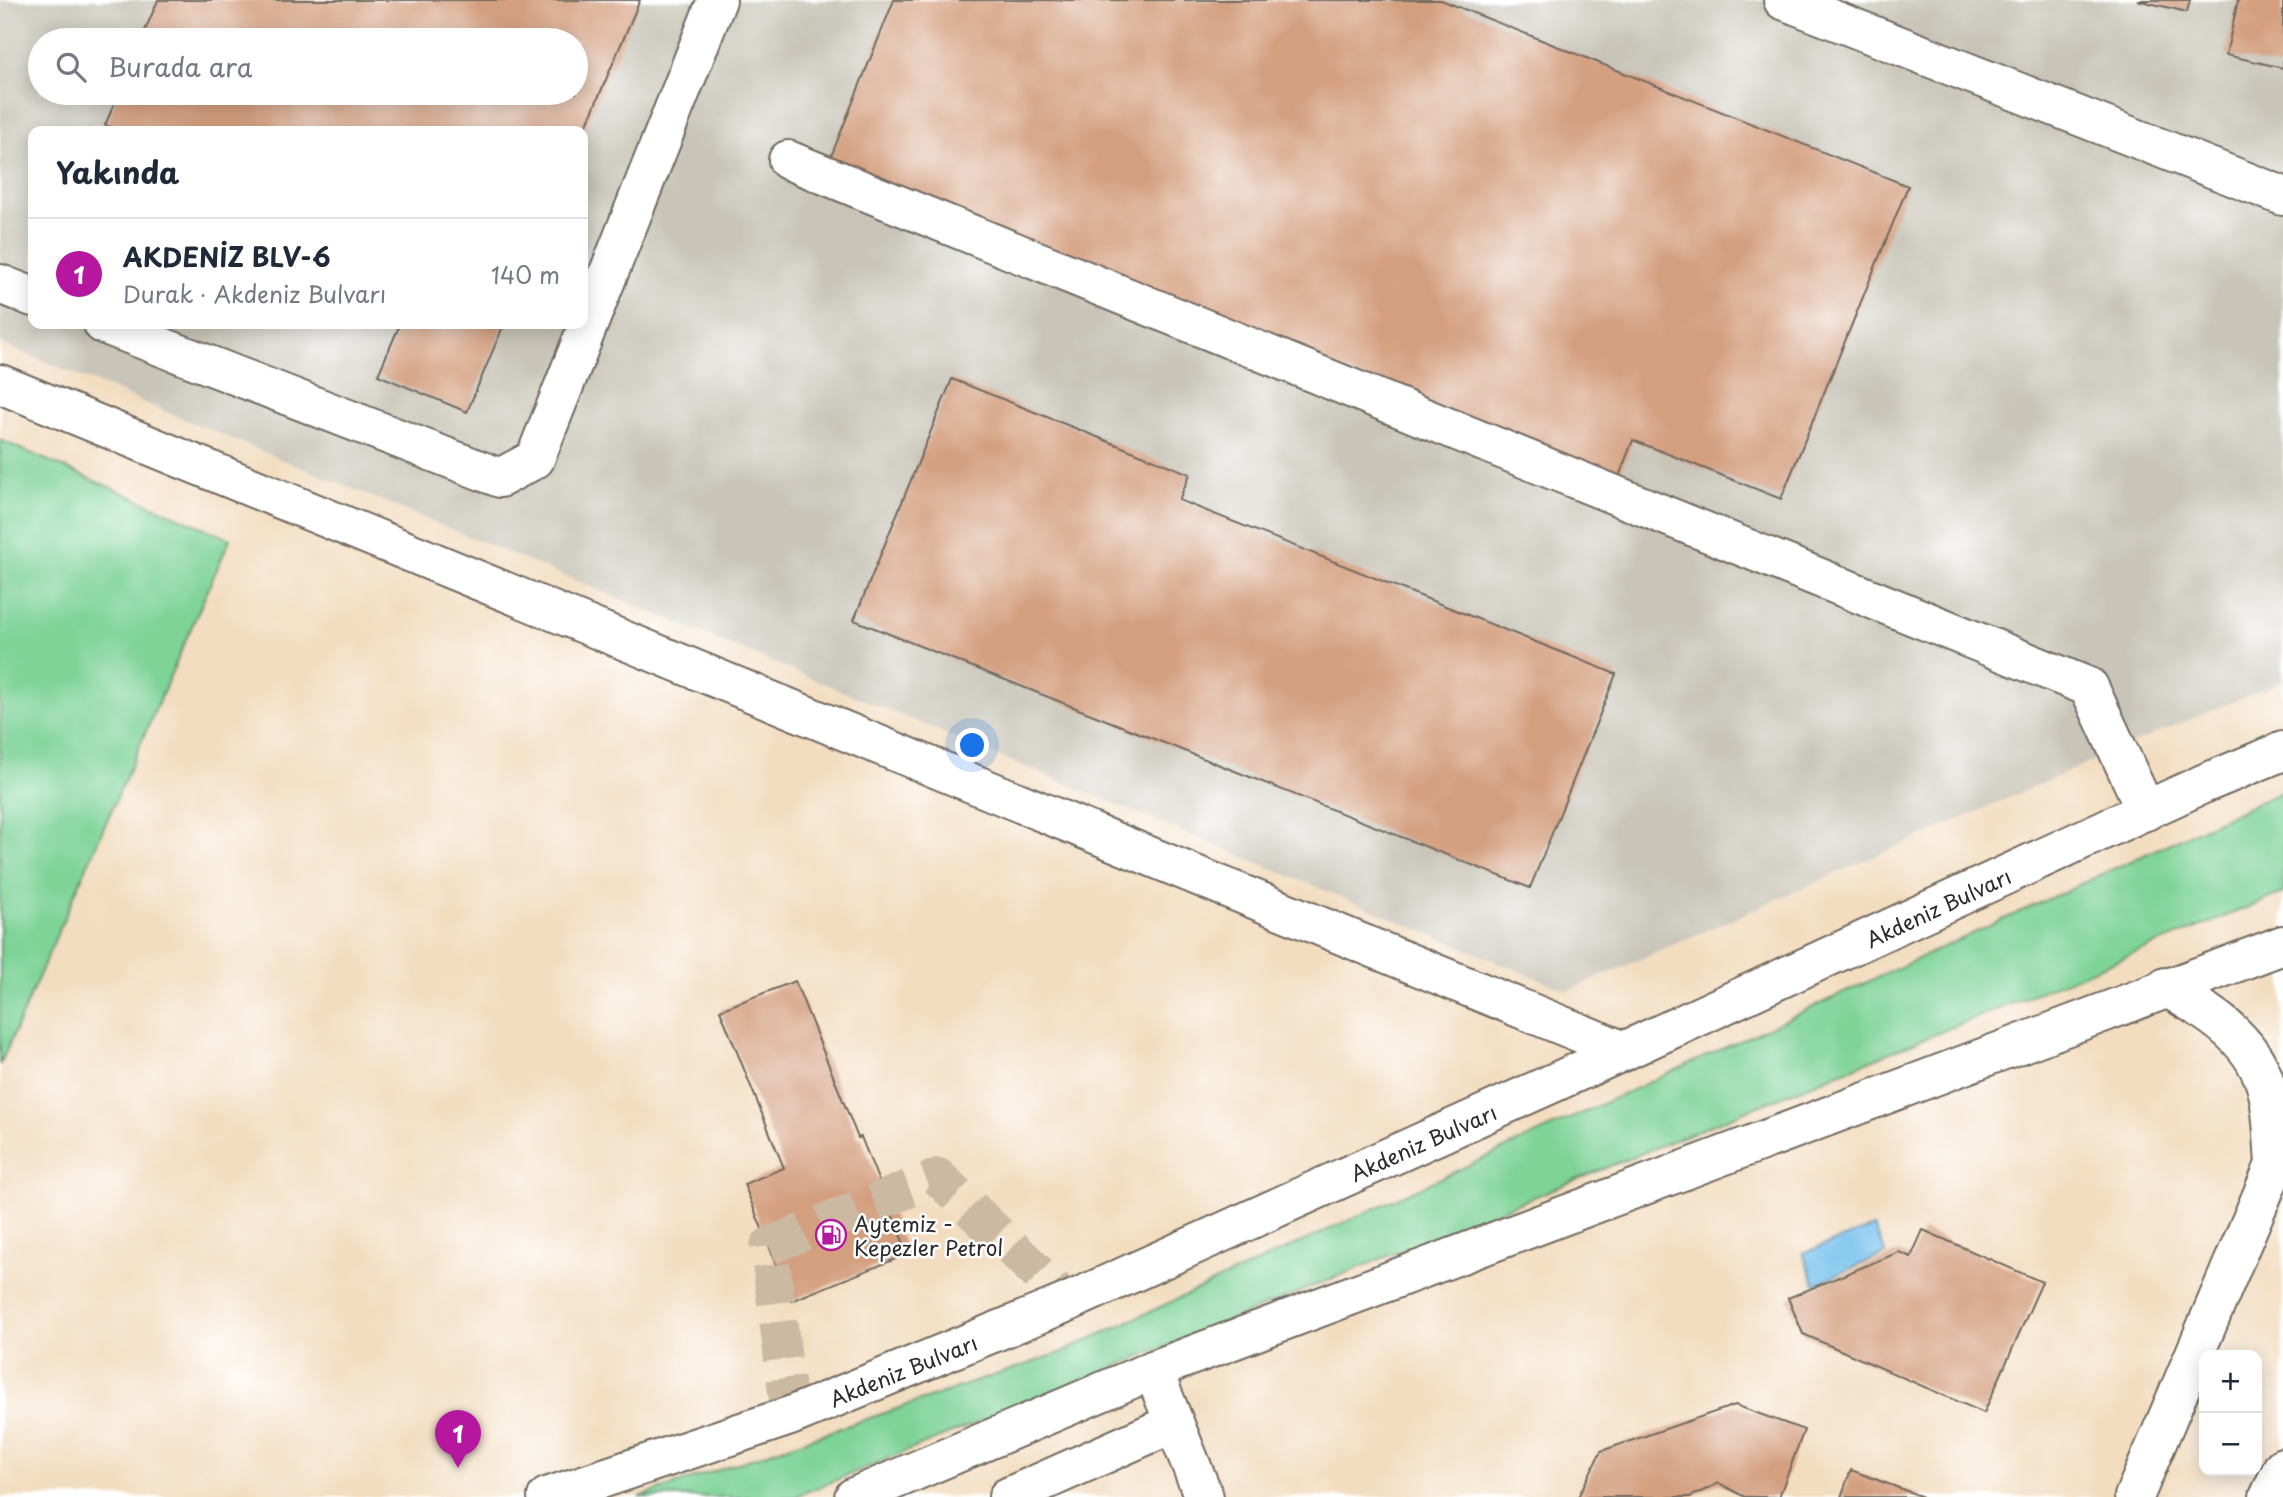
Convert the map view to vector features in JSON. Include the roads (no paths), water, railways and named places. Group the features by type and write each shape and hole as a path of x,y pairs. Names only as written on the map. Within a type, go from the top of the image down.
{"main road":[{"path":"588,325 717,0"},
{"path":"1783,0 1829,9 2283,196"},
{"path":"788,160 2089,687 2146,811"},
{"path":"0,284 28,295"},
{"path":"116,329 500,478 535,459 587,329"},
{"path":"0,384 1624,1051"},
{"name":"Akdeniz Bulvarı","path":"547,1497 790,1416 1068,1303 2203,784 2283,751"},
{"path":"854,1497 1153,1370 2283,945"},
{"path":"2134,1497 2279,1154 2268,1092 2255,1057 2222,1022 2166,987"},
{"path":"1153,1370 1204,1497"},
{"path":"1008,1497 1174,1423"},
{"path":"2269,1497 2283,1467"}],"water":[{"path":"1874,1227 1886,1254 1815,1284 1803,1253"}],"tunnel":[{"path":"790,1416 769,1246 938,1177 1068,1302"}],"place":[{"name":"Aytemiz - Kepezler Petrol","path":"831,1235"},
{"name":"AKDENİZ BLV-6","path":"458,1468"}]}
